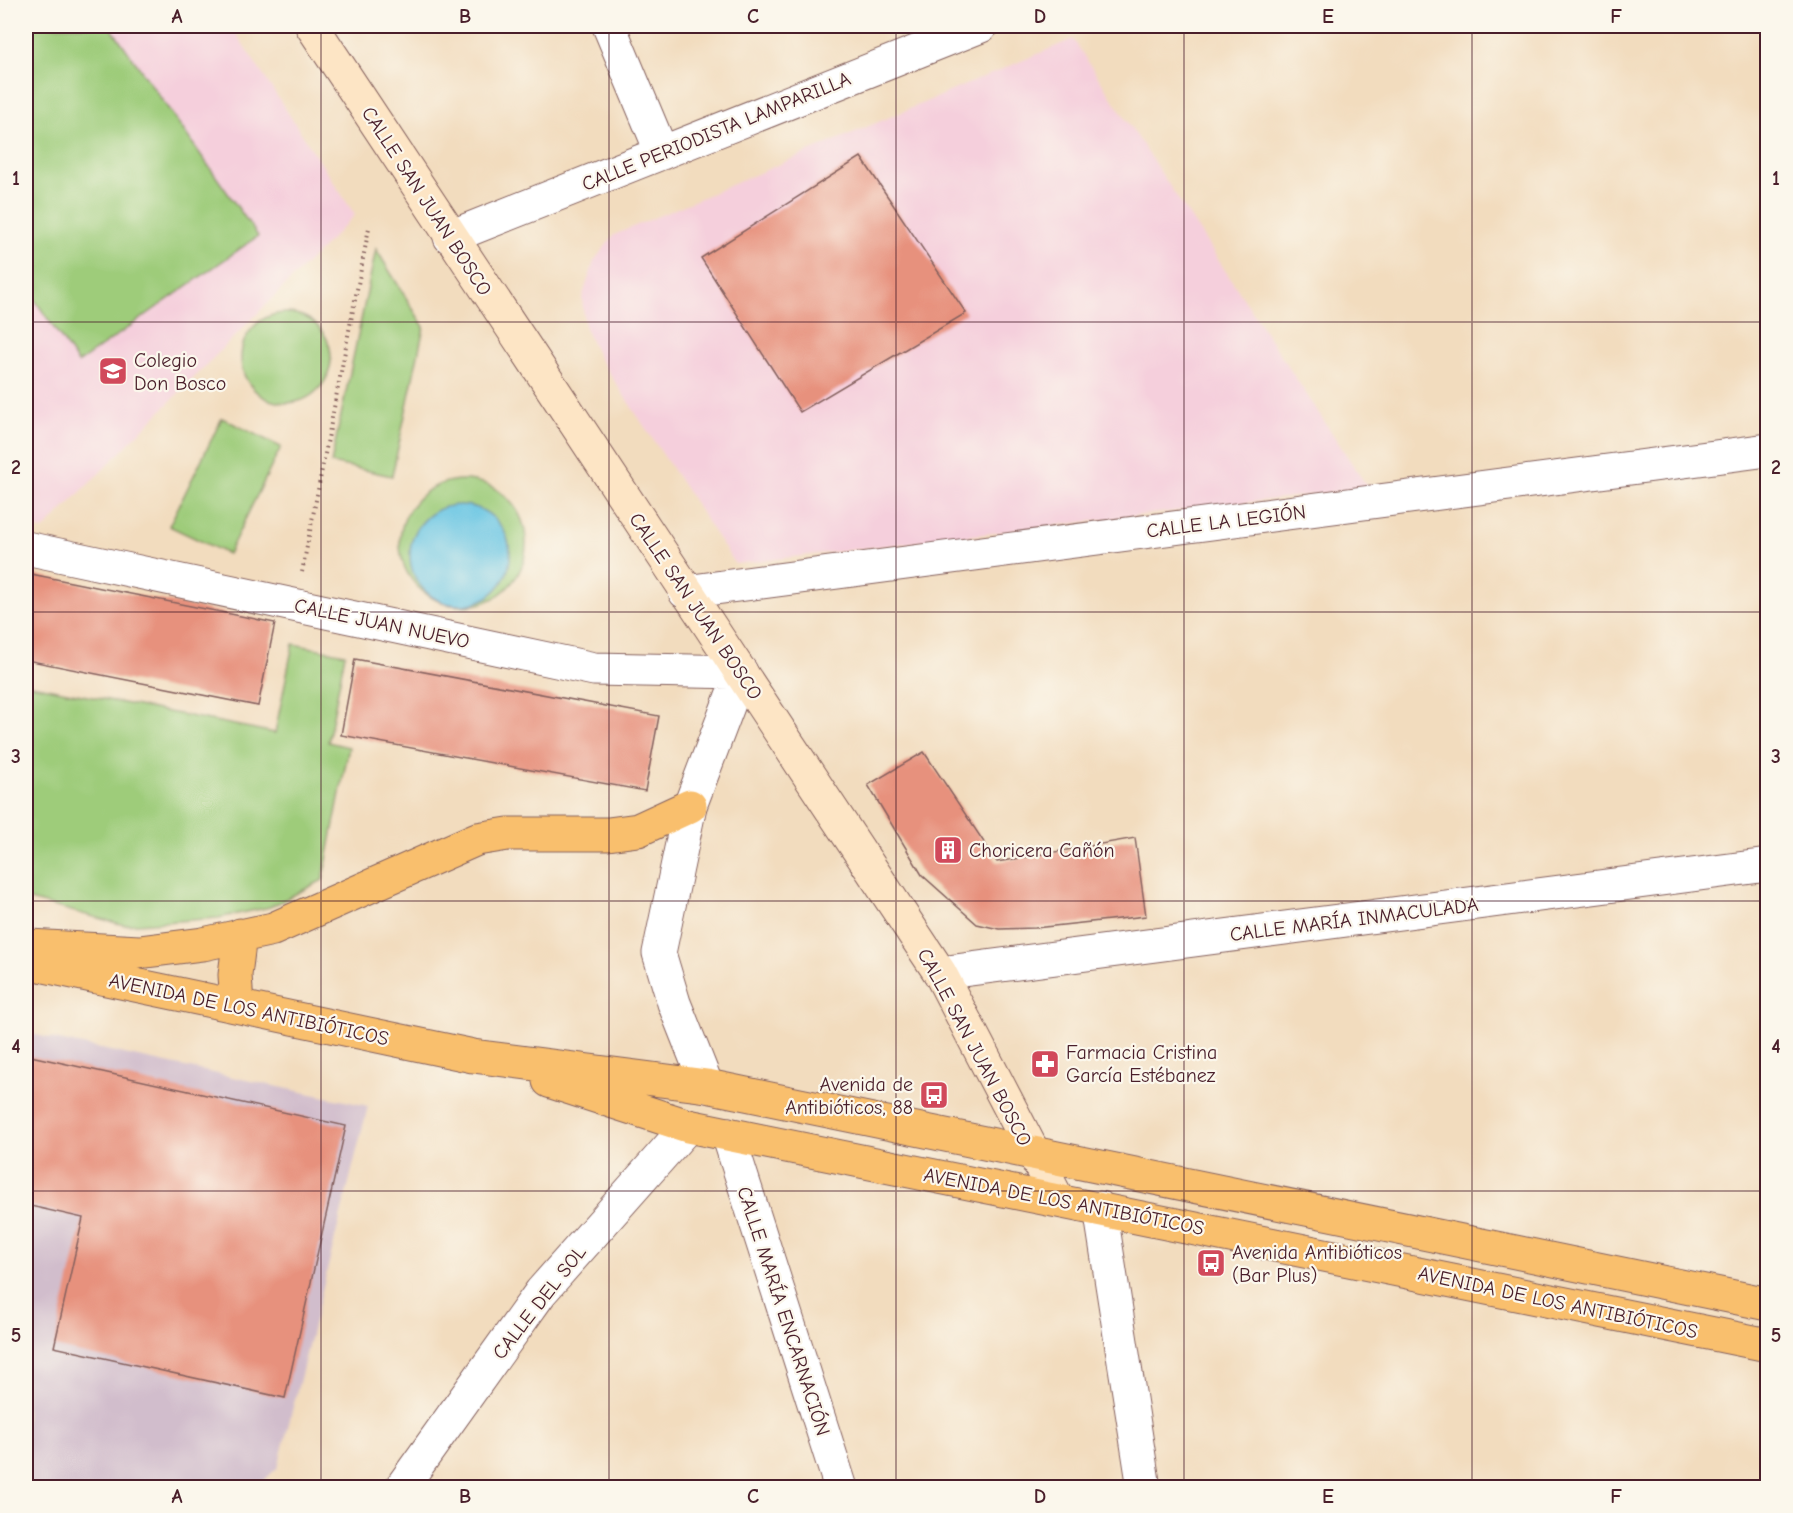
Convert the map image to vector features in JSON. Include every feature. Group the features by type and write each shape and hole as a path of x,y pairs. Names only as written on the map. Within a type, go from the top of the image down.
{"main road":[{"path":"26,946 139,952 273,929 477,839 508,834 608,834 638,830 690,806"},
{"path":"237,1005 235,975 240,935"},
{"name":"AVENIDA DE LOS ANTIBIÓTICOS","path":"26,962 473,1056 707,1086 1767,1304"},
{"name":"AVENIDA DE LOS ANTIBIÓTICOS","path":"473,1056 688,1126 1100,1208 1767,1346"}],"street":[{"name":"CALLE SAN JUAN BOSCO","path":"312,26 685,592 741,672 940,973 1058,1200"},
{"path":"609,26 662,153"},
{"name":"CALLE PERIODISTA LAMPARILLA","path":"450,237 981,26"},
{"name":"CALLE LA LEGIÓN","path":"685,592 1767,450"},
{"name":"CALLE JUAN NUEVO","path":"26,548 594,669 741,672"},
{"path":"707,1086 674,1004 659,953 690,806 741,672"},
{"name":"CALLE MARÍA INMACULADA","path":"940,973 1767,865"},
{"name":"CALLE DEL SOL","path":"401,1488 541,1292 688,1126"},
{"name":"CALLE MARÍA ENCARNACIÓN","path":"728,1134 841,1488"},
{"path":"1100,1208 1144,1488"}],"path":[{"path":"300,582 369,228"}],"shaded area":[{"name":"Colegio Don Bosco","path":"26,26 231,26 355,215 43,530 26,527"},
{"path":"1073,39 1368,488 735,564 598,356 585,328 582,298 594,261 614,235"},
{"path":"26,1033 368,1106 278,1467 257,1487 26,1488"}],"green space":[{"path":"26,26 110,26 258,236 78,363 26,287"},
{"path":"376,249 424,327 392,476 331,463"},
{"path":"286,313 303,317 318,326 327,341 331,358 327,375 318,390 303,399 286,403 269,399 254,390 245,375 241,358 245,341 254,326 269,317"},
{"path":"222,418 281,447 228,554 169,526"},
{"path":"463,480 487,484 508,498 522,519 526,543 522,567 508,588 487,602 463,606 439,602 418,588 404,567 400,543 404,519 418,498 439,484"},
{"path":"293,644 345,654 328,742 349,747 323,880 270,907 218,918 124,925 26,899 26,684 275,733"}],"water":[{"path":"460,505 488,513 502,527 510,555 502,583 488,597 460,605 432,597 418,583 410,555 418,527 432,513"}],"building":[{"path":"861,157 966,313 800,412 701,258"},
{"path":"26,573 275,623 258,706 26,660"},
{"path":"355,659 659,716 645,791 341,735"},
{"name":"Choricera Cañón","path":"924,752 997,862 1135,838 1146,916 1035,928 999,929 977,924 922,875 868,785"},
{"path":"26,1055 346,1126 285,1398 54,1347 83,1218 26,1205"}],"place":[{"name":"Colegio Don Bosco","path":"113,371"},
{"name":"Choricera Cañón","path":"948,850"},
{"name":"Farmacia Cristina García Estébanez","path":"1045,1064"},
{"name":"Avenida de Antibióticos, 88","path":"934,1095"},
{"name":"Avenida Antibióticos (Bar Plus)","path":"1211,1263"}]}
